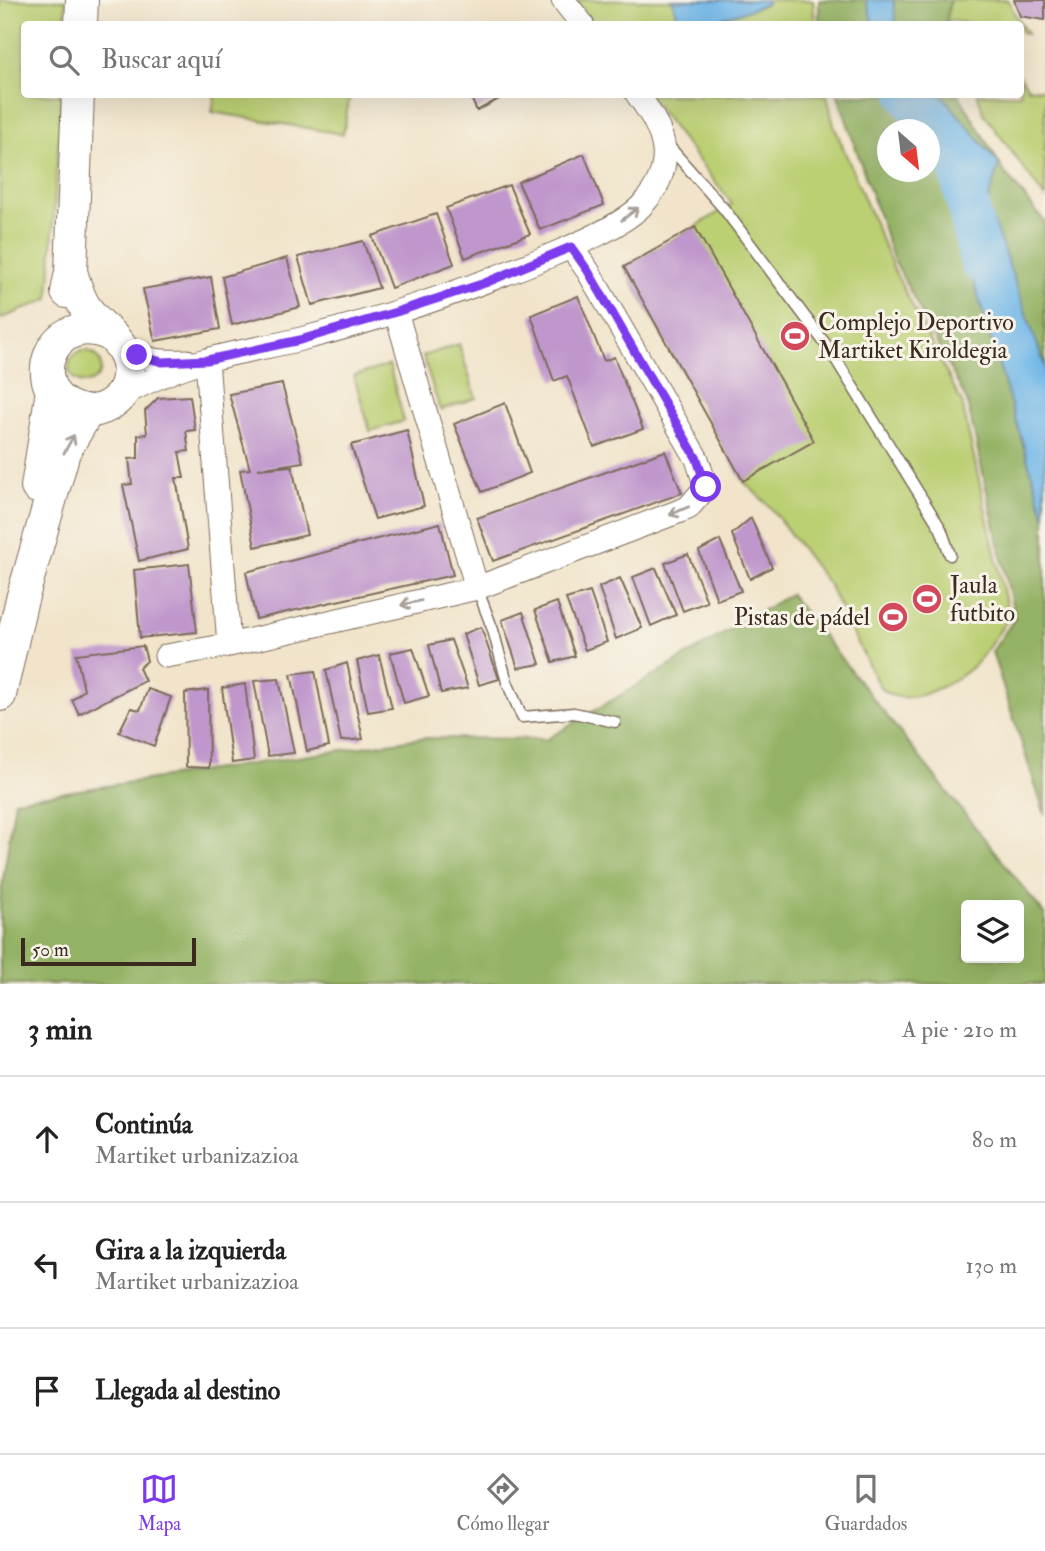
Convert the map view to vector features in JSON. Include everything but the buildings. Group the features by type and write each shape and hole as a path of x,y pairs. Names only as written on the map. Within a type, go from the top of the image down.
{"main road":[{"path":"81,21 82,0"},
{"path":"57,343 71,272 78,98"},
{"path":"71,272 84,306 116,340 127,357 129,371 127,384 120,396 111,405 100,410 77,410 58,399 47,378 50,354 57,343 76,330 100,330 116,340"},
{"path":"0,695 20,603 52,390"},
{"path":"20,603 64,452 88,411"}],"street":[{"path":"563,0 580,21"},
{"path":"120,396 156,377 207,360 300,340 485,283 571,247 618,223 643,204 658,181 664,165 663,139 651,113 640,98"},
{"path":"166,656 229,645 477,588 688,509 706,487 697,459 588,271 571,247"},
{"path":"396,312 477,588"},
{"path":"116,340 137,355 162,362 207,360"},
{"path":"207,360 229,645"}],"lane":[{"path":"663,139 724,209 830,350 941,529 950,555"},
{"path":"477,588 493,630 507,682 522,717 574,713 614,722"}],"green space":[{"path":"0,0 66,0 65,21 21,21 21,98 61,98 49,299 0,319"},
{"path":"576,0 813,0 815,21 592,21"},
{"path":"819,0 950,0 946,21 819,21"},
{"path":"950,0 1009,0 1019,21 953,21 946,20"},
{"path":"1024,82 1028,88 1045,90 1045,198 983,112 979,98 1024,98"},
{"path":"214,98 349,98 343,134 212,112"},
{"name":"Complejo Deportivo Martiket Kiroldegia","path":"650,98 828,98 834,126 894,270 962,403 1009,617 990,646 969,670 932,691 905,697 893,696 880,687 829,585 770,507 743,481 624,267 732,204"},
{"path":"839,98 961,98 1005,173 1045,222 1045,815 992,652 1015,618 967,401 893,258"},
{"path":"459,344 476,398 440,410 423,356"},
{"path":"85,351 96,356 101,367 96,378 85,383 74,378 69,367 74,356"},
{"path":"389,365 404,421 370,431 354,376"},
{"path":"790,594 1045,915 1045,984 0,984 0,900 15,800 421,738 547,739"}],"water":[{"path":"672,0 766,0 767,4 714,21 679,21"},
{"path":"866,0 893,0 896,21 872,21"},
{"path":"896,98 944,98 999,164 987,204 1045,366 1045,517 957,227 981,181 940,142 940,119 915,119"}],"waterway":[{"path":"912,98 959,166 981,262"}],"place":[{"name":"Complejo Deportivo Martiket Kiroldegia","path":"795,336"},
{"name":"Jaula futbito","path":"927,599"},
{"name":"Pistas de pádel","path":"893,617"}],"route":[{"path":"137,355 162,362 207,360 300,340 485,283 571,247 588,271 697,459 706,487"}]}
